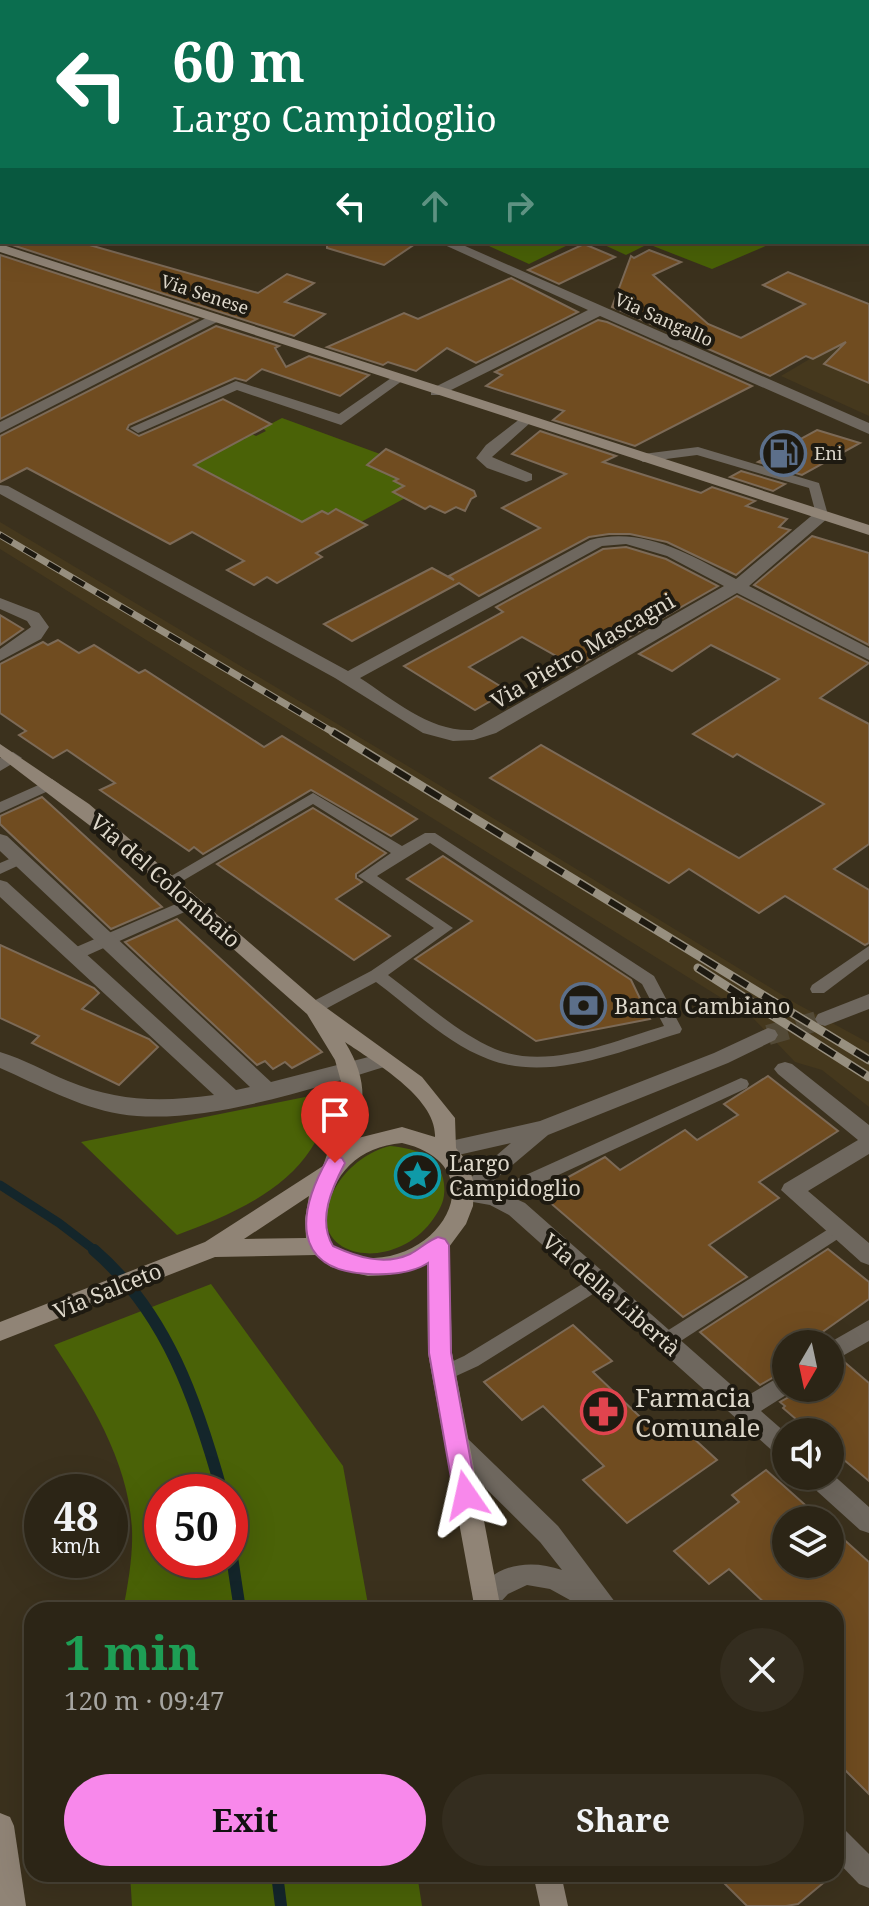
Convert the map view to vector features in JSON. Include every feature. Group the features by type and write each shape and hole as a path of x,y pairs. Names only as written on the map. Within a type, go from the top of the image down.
{"main road":[{"name":"Via Senese","path":"1,245 436,392 869,530"},
{"name":"Via del Colombaio","path":"4,757 52,784 169,882 312,1009"},
{"path":"312,1009 384,1060 442,1115 447,1128 445,1150"},
{"path":"312,1009 348,1069 354,1091 332,1168 321,1190 315,1220 320,1246 343,1262 371,1268 416,1260 438,1245 457,1217 464,1193 459,1167 445,1150 420,1139 390,1136 359,1147 332,1168"},
{"name":"Via Salceto","path":"0,1333 213,1248 332,1168"},
{"path":"438,1245 439,1334 443,1374 486,1602"},
{"name":"Via Salceto","path":"213,1248 320,1246"},
{"path":"0,1826 12,1906"},
{"path":"549,1882 554,1906"}],"street":[{"name":"Via Sangallo","path":"450,244 869,429"},
{"path":"436,392 600,310"},
{"path":"0,428 214,318"},
{"path":"138,428 236,385 341,420 397,378"},
{"path":"525,420 491,448 484,458 492,465 526,477"},
{"name":"Via Pietro Mascagni","path":"2,489 348,678 429,729 453,736 474,735 490,729 738,586 822,515"},
{"path":"348,678 596,543 615,539 640,541 673,553 869,655"},
{"path":"0,603 33,617 40,627 35,635 0,656"},
{"path":"0,840 266,1090"},
{"path":"0,886 231,1098"},
{"path":"825,1019 869,1001"},
{"path":"445,1150 544,1128 710,1063 768,1035"},
{"path":"0,1059 77,1093 123,1107 152,1109 231,1098 384,1060"},
{"path":"785,1069 869,1137"},
{"path":"464,1193 502,1159 544,1128"},
{"path":"869,1144 792,1190 869,1256"},
{"name":"Via della Libertà","path":"464,1193 494,1197 517,1209 772,1435"},
{"path":"844,1345 869,1329"},
{"path":"744,1410 772,1392"},
{"path":"456,1443 549,1534 602,1602"},
{"path":"833,1490 869,1522"},
{"path":"490,1602 510,1581 526,1574 542,1573 567,1583 596,1602"},
{"path":"844,1848 869,1874"}],"lane":[{"path":"643,458 698,451 815,486 822,515"},
{"path":"0,808 52,784"},
{"path":"169,882 313,798 402,853"},
{"path":"312,1009 377,975 445,928 366,876 430,836 648,980 674,1029 567,1058 536,1061 507,1058 477,1046 377,975"},
{"path":"0,869 21,859"},
{"path":"73,955 192,902"},
{"path":"818,989 869,951"},
{"path":"494,1197 741,1084"},
{"path":"666,1341 838,1230"},
{"path":"443,1374 471,1361 597,1282"}],"shaded area":[{"path":"869,324 869,416 781,376"},
{"path":"0,522 797,1004 869,1043 869,1107 822,1070 795,1062 752,1017 0,549"}],"green space":[{"path":"484,244 570,244 529,264"},
{"path":"602,244 648,244 626,255"},
{"path":"648,244 770,244 712,269"},
{"path":"282,418 380,454 368,465 398,479 395,482 404,486 407,497 361,522 337,509 293,527 258,499 231,485 138,478 227,439 235,443 245,439 248,432 256,436 266,431 263,428"},
{"path":"335,1091 315,1143 285,1179 233,1212 177,1235 81,1142"},
{"path":"390,1146 421,1153 436,1165 444,1183 442,1202 431,1222 413,1239 392,1250 371,1253 352,1251 337,1242 328,1228 327,1209 337,1185 347,1172 360,1160"},
{"path":"211,1284 343,1466 368,1602 124,1602 132,1540 128,1474 122,1474 94,1410 54,1345"},
{"path":"130,1882 418,1882 422,1906 132,1906"}],"building":[{"path":"86,244 258,293 287,274 314,283 285,302 325,314 294,336 12,245"},
{"path":"327,244 415,244 384,265 327,248"},
{"path":"584,244 615,257 559,284 528,270"},
{"path":"649,250 681,262 653,275 708,324 741,338 805,304 763,285 788,272 869,304 869,383 824,364 846,342 813,359 806,356 770,376 612,307 631,256 634,258"},
{"path":"0,255 197,319 0,419"},
{"path":"511,278 578,312 476,363 447,348 416,371 388,362 383,365 327,347 404,313 418,319"},
{"path":"598,320 752,386 635,446 553,420 564,411 486,386 502,375 495,372"},
{"path":"216,326 279,346 275,348 286,367 309,356 369,375 340,396 262,369 246,381 235,378 129,425 127,429 139,436 223,399 271,424 194,465 302,522 322,511 328,514 336,509 367,525 316,553 322,557 277,583 267,577 254,585 227,570 244,561 192,532 170,544 27,468 0,482 0,436"},
{"path":"817,430 860,443 802,475 758,462"},
{"path":"540,431 616,456 603,462 701,493 712,487 755,501 746,506 787,519 779,527 790,530 736,575 667,542 630,534 609,534 589,537 479,596 459,583 352,641 324,624 432,568 454,580 449,576 540,528 502,508 566,474 512,454"},
{"path":"386,449 474,491 476,496 465,511 456,507 445,513 430,506 425,509 393,492 404,486 394,481 398,479 367,465"},
{"path":"741,471 785,484 773,491 730,477"},
{"path":"812,536 869,553 869,645 754,585"},
{"path":"626,547 666,559 718,586 576,667 522,637 469,667 508,691 475,710 404,666 503,612 496,607 603,549"},
{"path":"737,596 869,663 820,698 869,724 869,844 834,869 869,890 869,943 865,945 785,896 759,913 689,869 669,883 490,778 541,745 739,858 824,804 737,754 733,757 693,734 779,679 711,645 672,671 639,654"},
{"path":"0,615 23,629 0,645"},
{"path":"58,640 79,653 94,645 139,673 145,670 264,747 282,736 417,819 391,836 311,790 203,854 194,847 189,851 100,790 115,783 67,750 53,758 19,735 26,731 0,713 0,664 43,642 48,645"},
{"path":"42,797 162,907 111,929 0,824 0,816"},
{"path":"313,808 386,853 356,874 362,882 336,899 390,936 354,960 217,864"},
{"path":"443,856 631,980 650,1019 536,1041 415,959 472,921 407,879"},
{"path":"177,919 322,1052 292,1068 285,1062 273,1069 265,1061 257,1065 125,942"},
{"path":"0,945 94,988 99,993 82,1009 149,1039 158,1047 119,1085 32,1043 39,1036 0,1018"},
{"path":"768,1076 838,1131 759,1182 779,1198 709,1245 747,1277 683,1317 539,1193 605,1157 620,1170 685,1130 697,1140 738,1115 724,1104"},
{"path":"828,1249 869,1282 869,1299 825,1330 772,1330 772,1378 760,1385 700,1332"},
{"path":"573,1325 612,1361 593,1372 660,1436 678,1424 717,1460 627,1523 583,1480 604,1466 543,1406 522,1420 484,1382"},
{"path":"844,1362 869,1383 869,1481 844,1460 844,1418 795,1418 783,1408 785,1406 780,1402 844,1402"},
{"path":"766,1470 772,1475 772,1490 788,1490 806,1506 772,1506 772,1578 844,1578 844,1540 869,1562 869,1794 844,1769 844,1602 764,1602 729,1569 709,1584 674,1551 739,1502 732,1495"},
{"path":"723,1882 824,1882 798,1904 747,1906"}],"waterway":[{"path":"0,1185 97,1252"},
{"path":"94,1250 119,1275 160,1331 190,1392 217,1474"},
{"path":"235,1578 239,1602"},
{"path":"278,1882 281,1906"}],"tunnel":[{"path":"768,1035 825,1019"}],"railway":[{"path":"0,535 336,734"},
{"path":"333,732 869,1060"},
{"path":"698,968 869,1077"}],"place":[{"name":"Eni","path":"783,453"},
{"name":"Banca Cambiano","path":"583,1005"},
{"name":"Largo Campidoglio","path":"418,1175"},
{"name":"Farmacia Comunale","path":"604,1412"}],"route":[{"path":"335,1163 321,1190 315,1220 320,1246 326,1252 355,1266 388,1267 416,1260 438,1245 440,1353 466,1495"}]}
